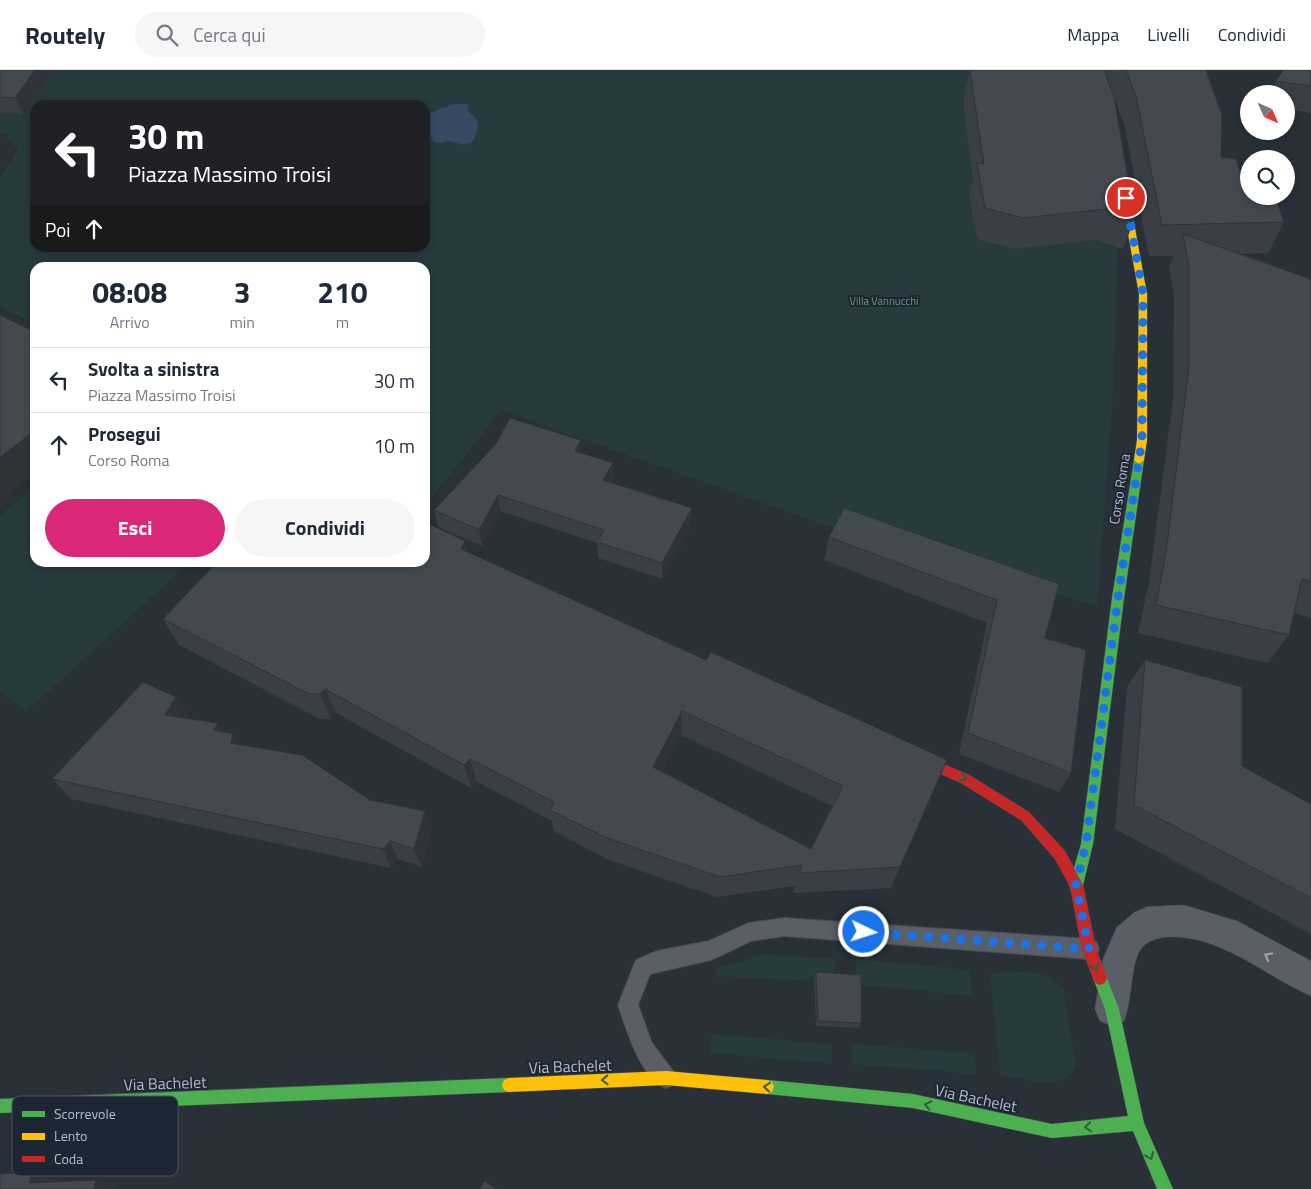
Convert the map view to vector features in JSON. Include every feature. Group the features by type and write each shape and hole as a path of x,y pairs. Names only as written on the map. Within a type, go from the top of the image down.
{"street":[{"name":"Corso Roma","path":"1076,885 1086,844 1118,598 1142,440 1143,294 1122,179"},
{"path":"903,750 965,779 1025,816 1060,855 1076,885 1089,949 1112,1009 1137,1123 1165,1189"},
{"path":"1112,1009 1120,959 1129,938 1147,923 1183,921 1225,932 1311,979"},
{"name":"Via Bachelet","path":"178,1099 666,1078 913,1101 1052,1131 1137,1123"}],"lane":[{"path":"666,1078 644,1049 628,1005 642,968 657,961 711,950 749,932 784,927 1089,949"}],"green space":[{"name":"Villa Vannucchi","path":"31,70 1078,70 1118,251 1113,393 1097,606 819,523 501,410 430,500 430,262 30,262 30,322 0,307 0,178 18,151 5,133 0,134 0,83"},
{"path":"30,491 30,567 185,567 27,711 0,693 0,515"},
{"path":"764,954 835,959 835,982 714,976 716,969"},
{"path":"856,959 970,970 972,996 856,984"},
{"path":"1030,972 1040,974 1057,982 1063,989 1076,1066 1069,1077 1047,1083 1000,1076 990,973"},
{"path":"712,1034 832,1044 832,1064 710,1053"},
{"path":"851,1044 975,1053 976,1074 852,1064"}],"water":[{"path":"453,104 468,104 468,111 478,122 477,132 473,140 470,143 464,144 451,141 439,143 433,141 430,135 430,113"}],"building":[{"path":"0,70 35,70 15,98 0,97"},
{"path":"1104,70 1114,97 1135,218 1106,209 1023,218 985,208 977,163 984,164 970,71"},
{"path":"1126,70 1206,70 1222,115 1221,157 1236,159 1240,171 1240,205 1278,205 1284,222 1162,225 1136,96"},
{"path":"1283,70 1311,70 1311,86 1276,81"},
{"path":"1183,234 1311,279 1311,582 1302,579 1289,635 1156,605 1166,553 1189,368 1189,268"},
{"path":"0,315 30,330 30,435 0,457"},
{"path":"510,418 581,440 575,451 613,463 603,480 692,508 662,563 597,542 604,530 498,495 479,530 434,510 495,445"},
{"path":"844,508 1059,584 1045,638 1086,650 1071,773 968,733 997,600 829,537"},
{"path":"430,524 465,541 461,549 706,660 711,652 947,760 900,867 799,873 802,865 720,877 607,838 550,810 554,802 470,759 464,765 325,689 320,694 309,694 163,619 212,567 430,567","holes":["682,711 843,786 811,849 653,767"]},
{"path":"1145,660 1242,687 1242,766 1311,804 1311,898 1134,805"},
{"path":"143,682 176,697 165,715 218,723 214,730 233,734 231,743 302,755 370,800 425,811 414,849 390,841 383,849 52,779"},
{"path":"816,972 861,975 861,1023 818,1021"},
{"path":"12,1173 12,1176 31,1176 29,1183 96,1180 94,1189 0,1189 0,1174"},
{"path":"484,1181 497,1189 480,1189"}],"traffic: fast":[{"path":"1076,885 1087,844 1118,598 1139,460"},
{"path":"1100,978 1112,1009 1137,1123 1165,1189"},
{"path":"178,1099 509,1085"},
{"path":"767,1087 913,1101 1052,1131 1137,1123"},
{"path":"0,1106 12,1106"}],"traffic: slow":[{"path":"1124,190 1143,294 1142,440 1139,460"},
{"path":"509,1085 666,1078 767,1087"}],"traffic: jam":[{"path":"909,754 965,779 1025,816 1060,855 1076,885 1089,949 1100,978"}],"route":[{"path":"864,932 1089,949 1076,885 1086,844 1118,598 1142,440 1143,294 1126,198"}]}
